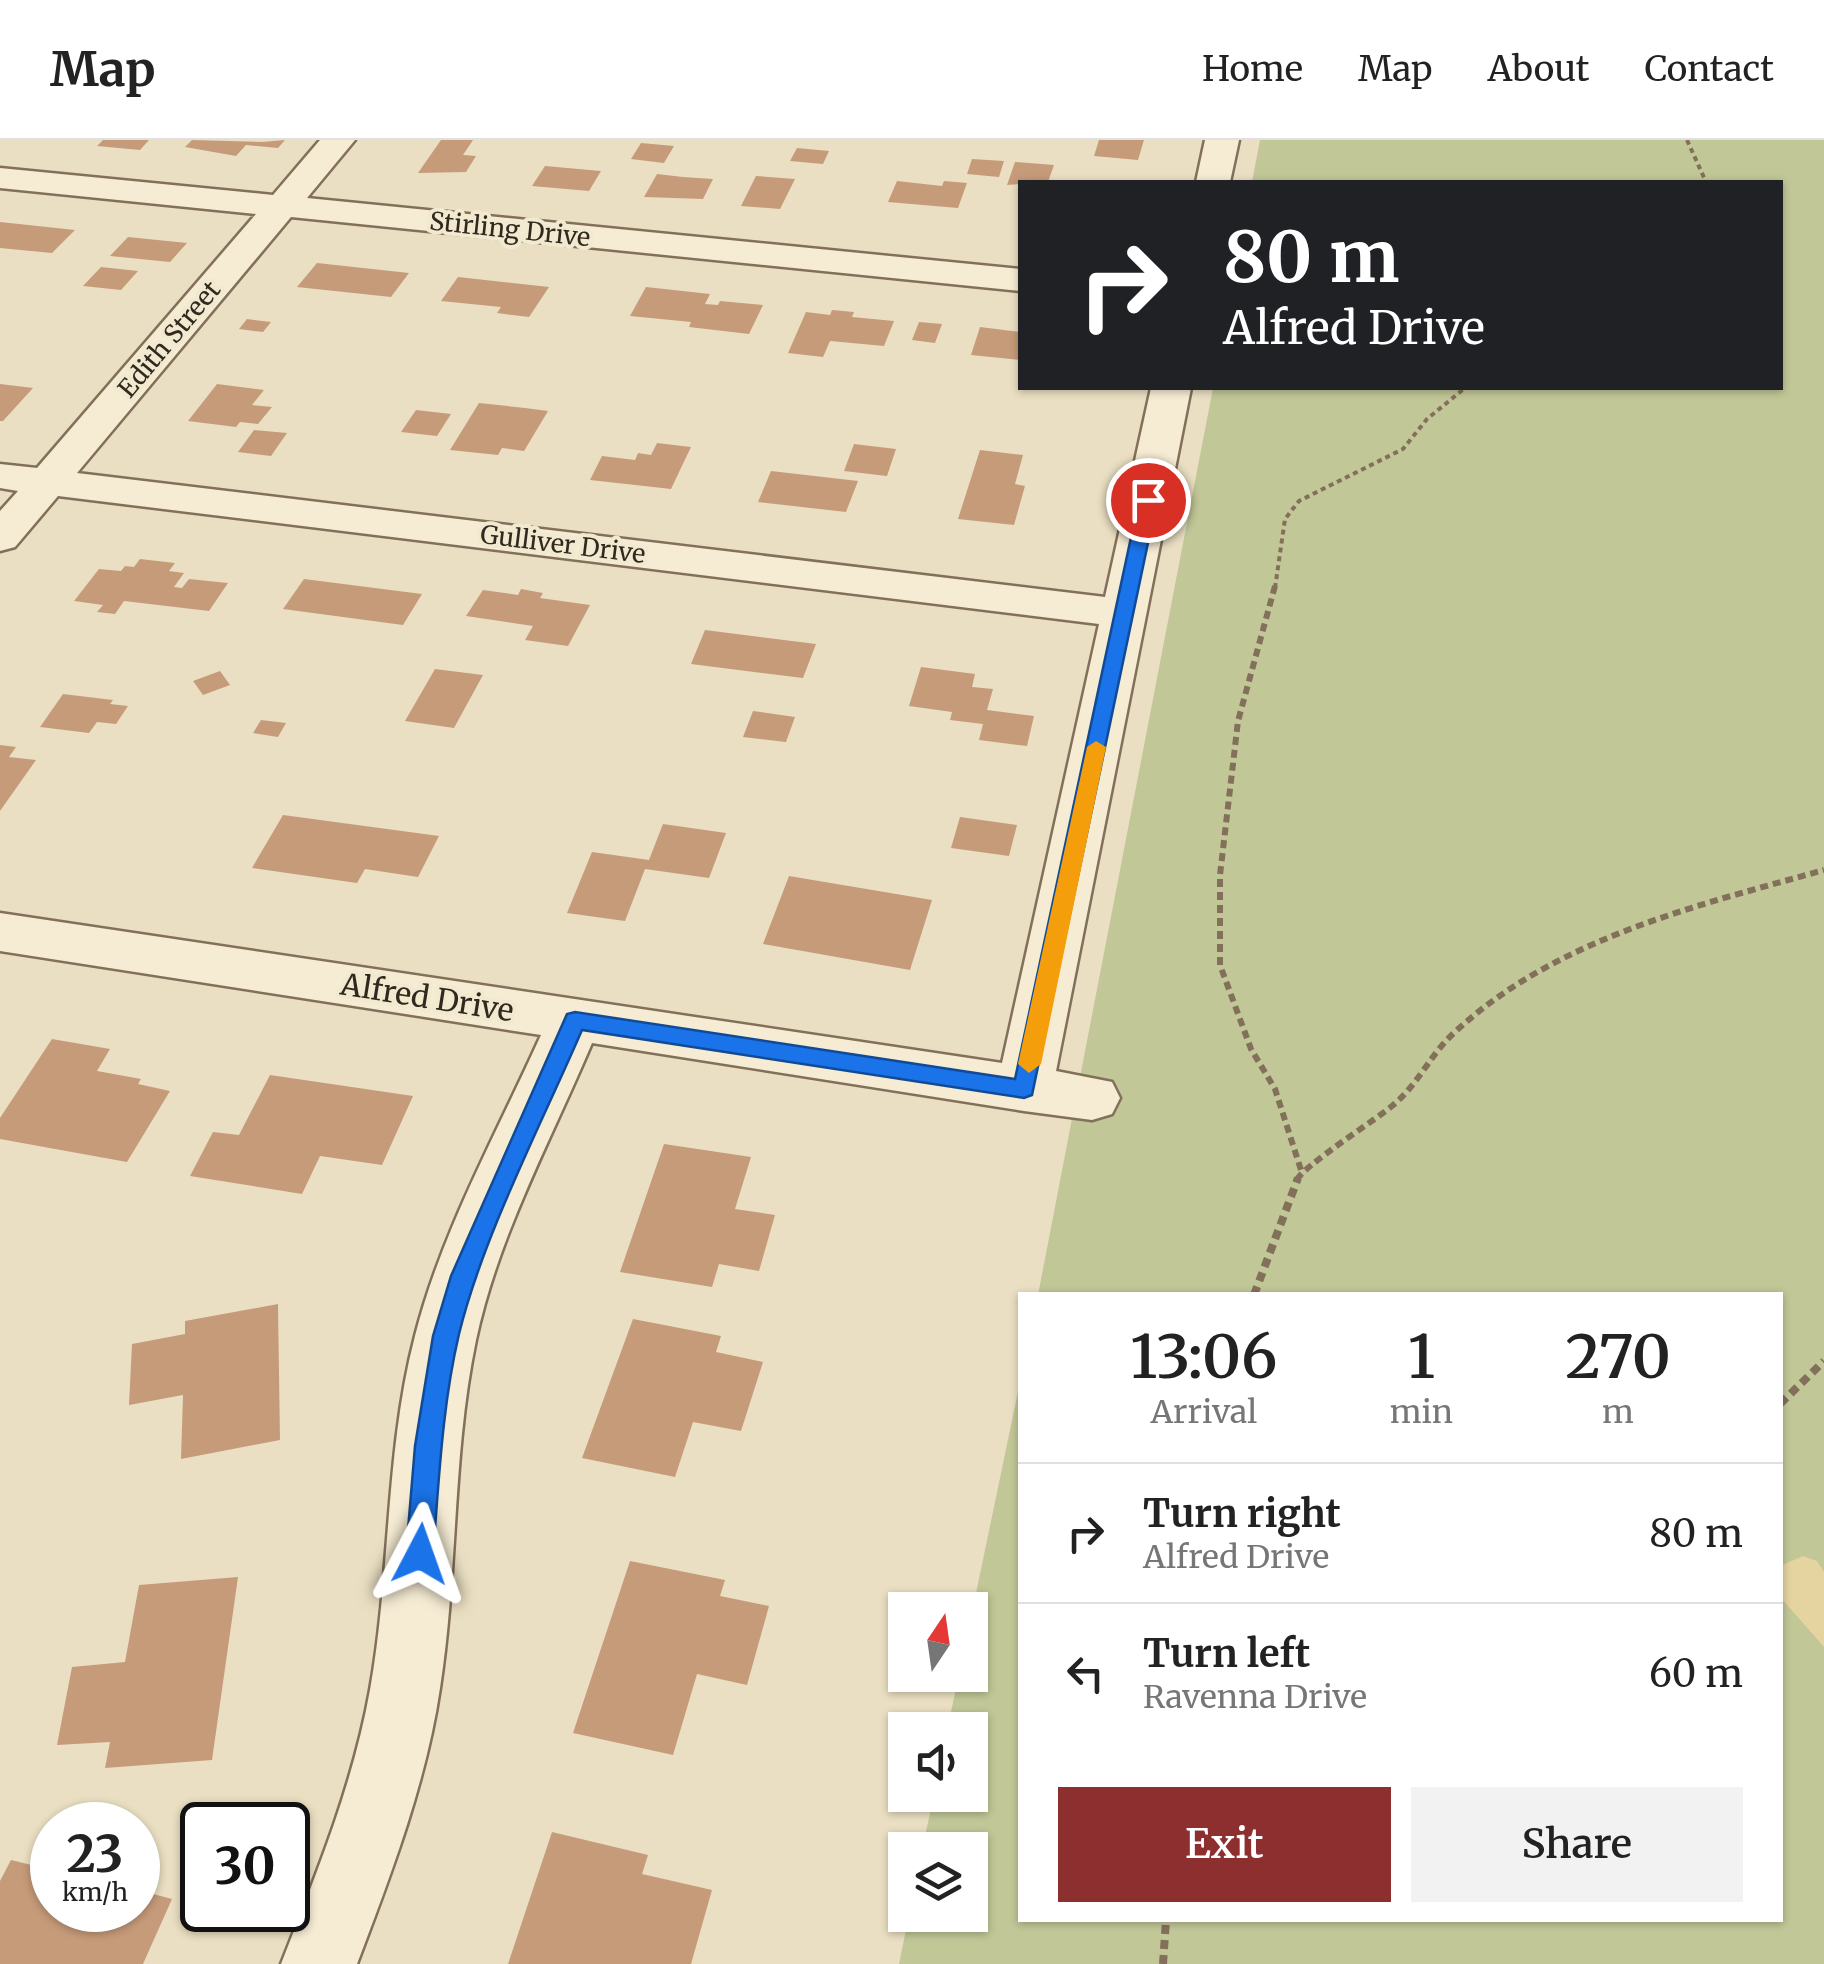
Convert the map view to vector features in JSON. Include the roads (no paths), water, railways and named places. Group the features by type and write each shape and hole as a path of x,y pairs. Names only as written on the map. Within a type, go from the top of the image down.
{"street":[{"name":"Edith Street","path":"0,538 338,140"},
{"path":"1214,180 1222,140"},
{"name":"Stirling Drive","path":"0,178 1018,280"},
{"path":"1024,1089 1171,390"},
{"name":"Gulliver Drive","path":"0,476 1125,613"},
{"name":"Alfred Drive","path":"0,932 1092,1098"},
{"path":"319,1964 379,1798 400,1718 428,1446 446,1336 464,1276 575,1020"}]}
